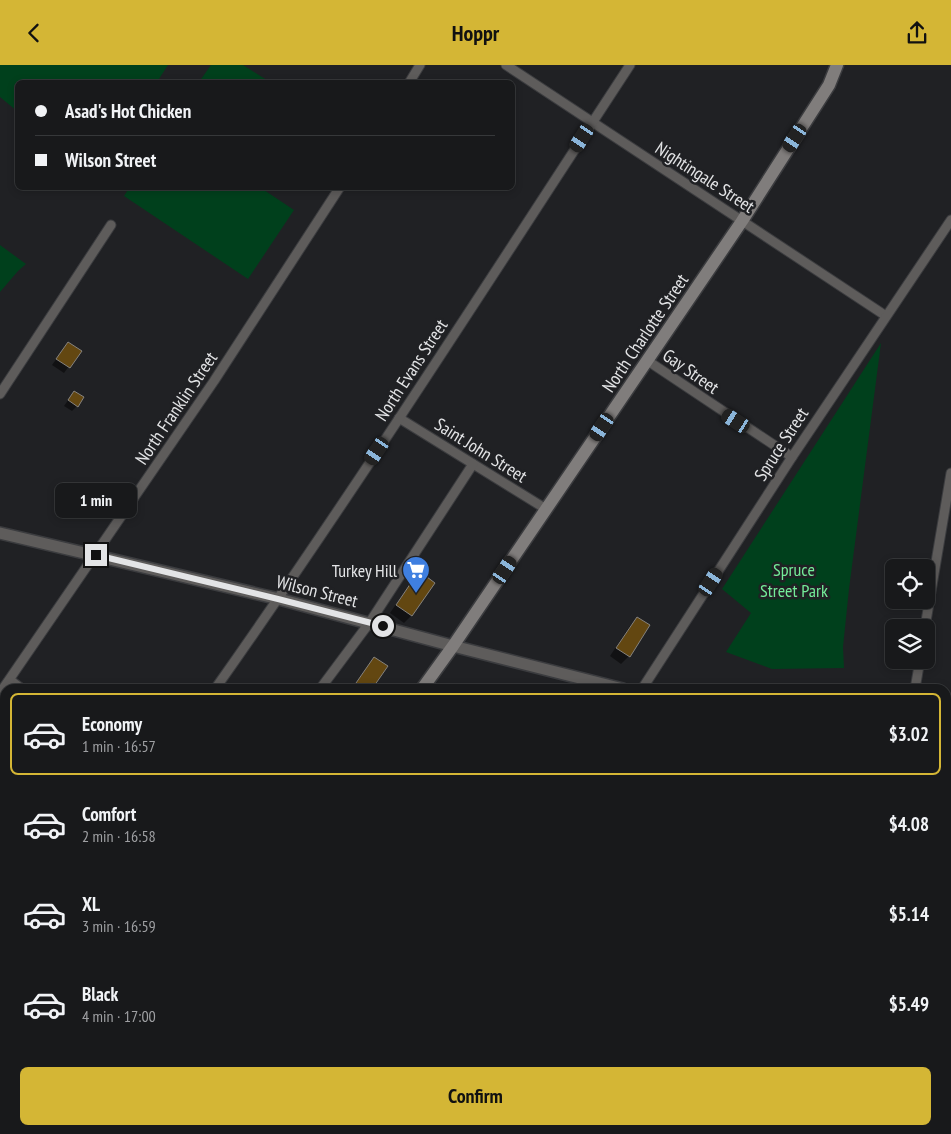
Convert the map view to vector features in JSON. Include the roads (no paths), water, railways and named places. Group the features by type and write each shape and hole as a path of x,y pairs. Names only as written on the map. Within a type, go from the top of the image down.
{"main road":[{"name":"North Charlotte Street","path":"426,684 742,221 829,85 838,65"}],"street":[{"path":"411,80 420,65"},
{"name":"Nightingale Street","path":"506,65 886,316"},
{"name":"North Evans Street","path":"218,684 278,599 399,418 630,65"},
{"name":"North Franklin Street","path":"7,684 214,381 338,190"},
{"name":"Spruce Street","path":"645,684 792,457 951,220"},
{"path":"0,395 111,225"},
{"path":"940,236 951,238"},
{"name":"Gay Street","path":"648,361 792,457"},
{"name":"Saint John Street","path":"399,418 546,509"},
{"path":"324,684 370,622 473,464"},
{"path":"926,619 951,473"},
{"name":"Wilson Street","path":"0,533 278,599 604,684"},
{"path":"916,684 918,669"},
{"path":"10,680 15,684"}],"place":[{"name":"Turkey Hill","path":"416,594"}],"park label":[{"name":"Spruce Street Park","path":"794,580"}]}
